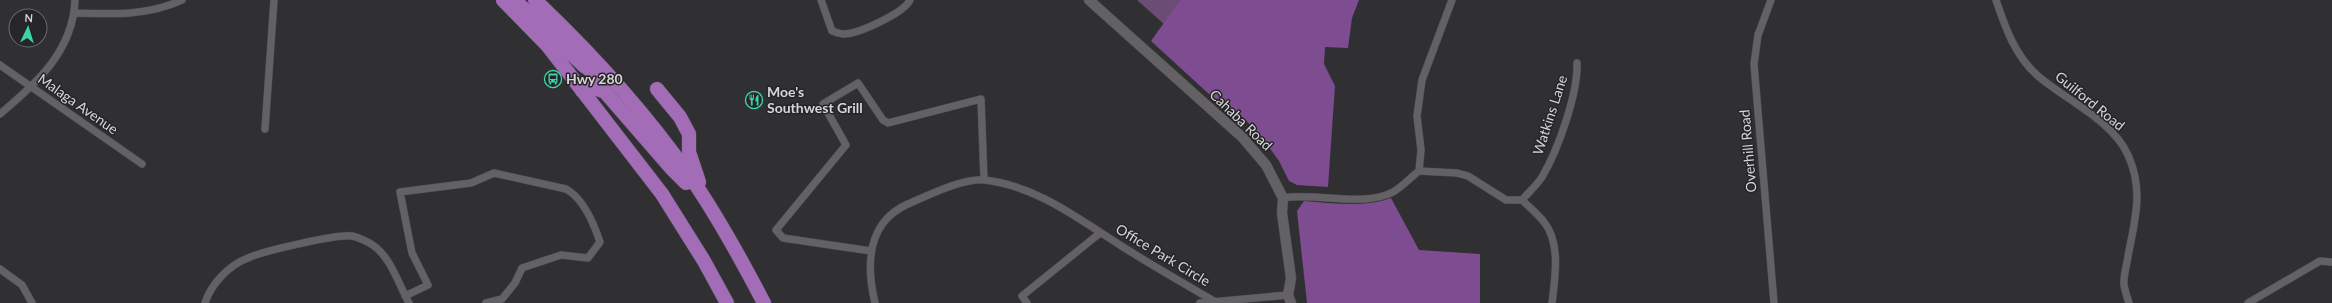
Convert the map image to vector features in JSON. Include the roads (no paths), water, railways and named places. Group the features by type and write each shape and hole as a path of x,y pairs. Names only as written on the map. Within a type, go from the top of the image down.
{"highway":[{"path":"503,0 547,45 662,194 704,261 727,303"},
{"path":"515,0 584,66 596,74 612,80"},
{"path":"535,0 612,80 659,135 705,200 764,303"},
{"path":"582,91 592,87 606,92 671,168 705,200"},
{"path":"658,89 680,117 689,134 689,152 705,200"}],"street":[{"path":"0,114 32,87 58,56 75,13 75,0"},
{"path":"75,13 115,14 151,10 182,0"},
{"path":"265,129 274,0"},
{"path":"821,0 832,31 844,34 891,18 907,6 910,0"},
{"name":"Cahaba Road","path":"1089,0 1242,136 1266,165 1283,198 1282,213 1291,278 1290,299"},
{"path":"1419,171 1421,150 1417,116 1422,80 1452,0"},
{"name":"Overhill Road","path":"1771,0 1758,35 1754,64 1774,303"},
{"name":"Guilford Road","path":"1996,0 2007,33 2023,59 2037,75 2095,118 2119,140 2128,155 2135,174 2139,197 2136,222 2124,284 2129,303"},
{"name":"Watkins Lane","path":"1522,200 1542,178 1558,144 1578,79 1577,63"},
{"name":"Malaga Avenue","path":"0,65 142,164"},
{"path":"871,251 783,238 776,230 846,145 822,104 858,83 883,120 888,123 981,99 984,180"},
{"path":"1283,198 1296,195 1365,198 1392,192 1419,171 1457,173 1468,176 1506,200 1522,200 1544,222 1552,238 1556,271 1552,303"},
{"path":"405,296 428,285 412,254 400,192 471,183 494,174 566,189 574,194 595,228 600,242 588,258 561,255 522,268 515,283 502,299 486,303"},
{"name":"Office Park Circle","path":"875,303 869,268 871,251 880,228 899,208 947,187 984,180 1021,188 1053,203 1214,300"},
{"name":"Office Park Circle","path":"1027,303 1022,296 1100,232"},
{"path":"205,303 207,296 221,276 247,258 336,236 353,236 374,246 385,258 409,303"},
{"path":"2248,303 2320,261 2332,262"},
{"path":"0,269 22,285 32,303"},
{"name":"Office Park Circle","path":"1200,303 1214,300 1290,299"}],"place":[{"name":"Hwy 280","path":"553,79"},
{"name":"Moe's Southwest Grill","path":"754,100"}]}
